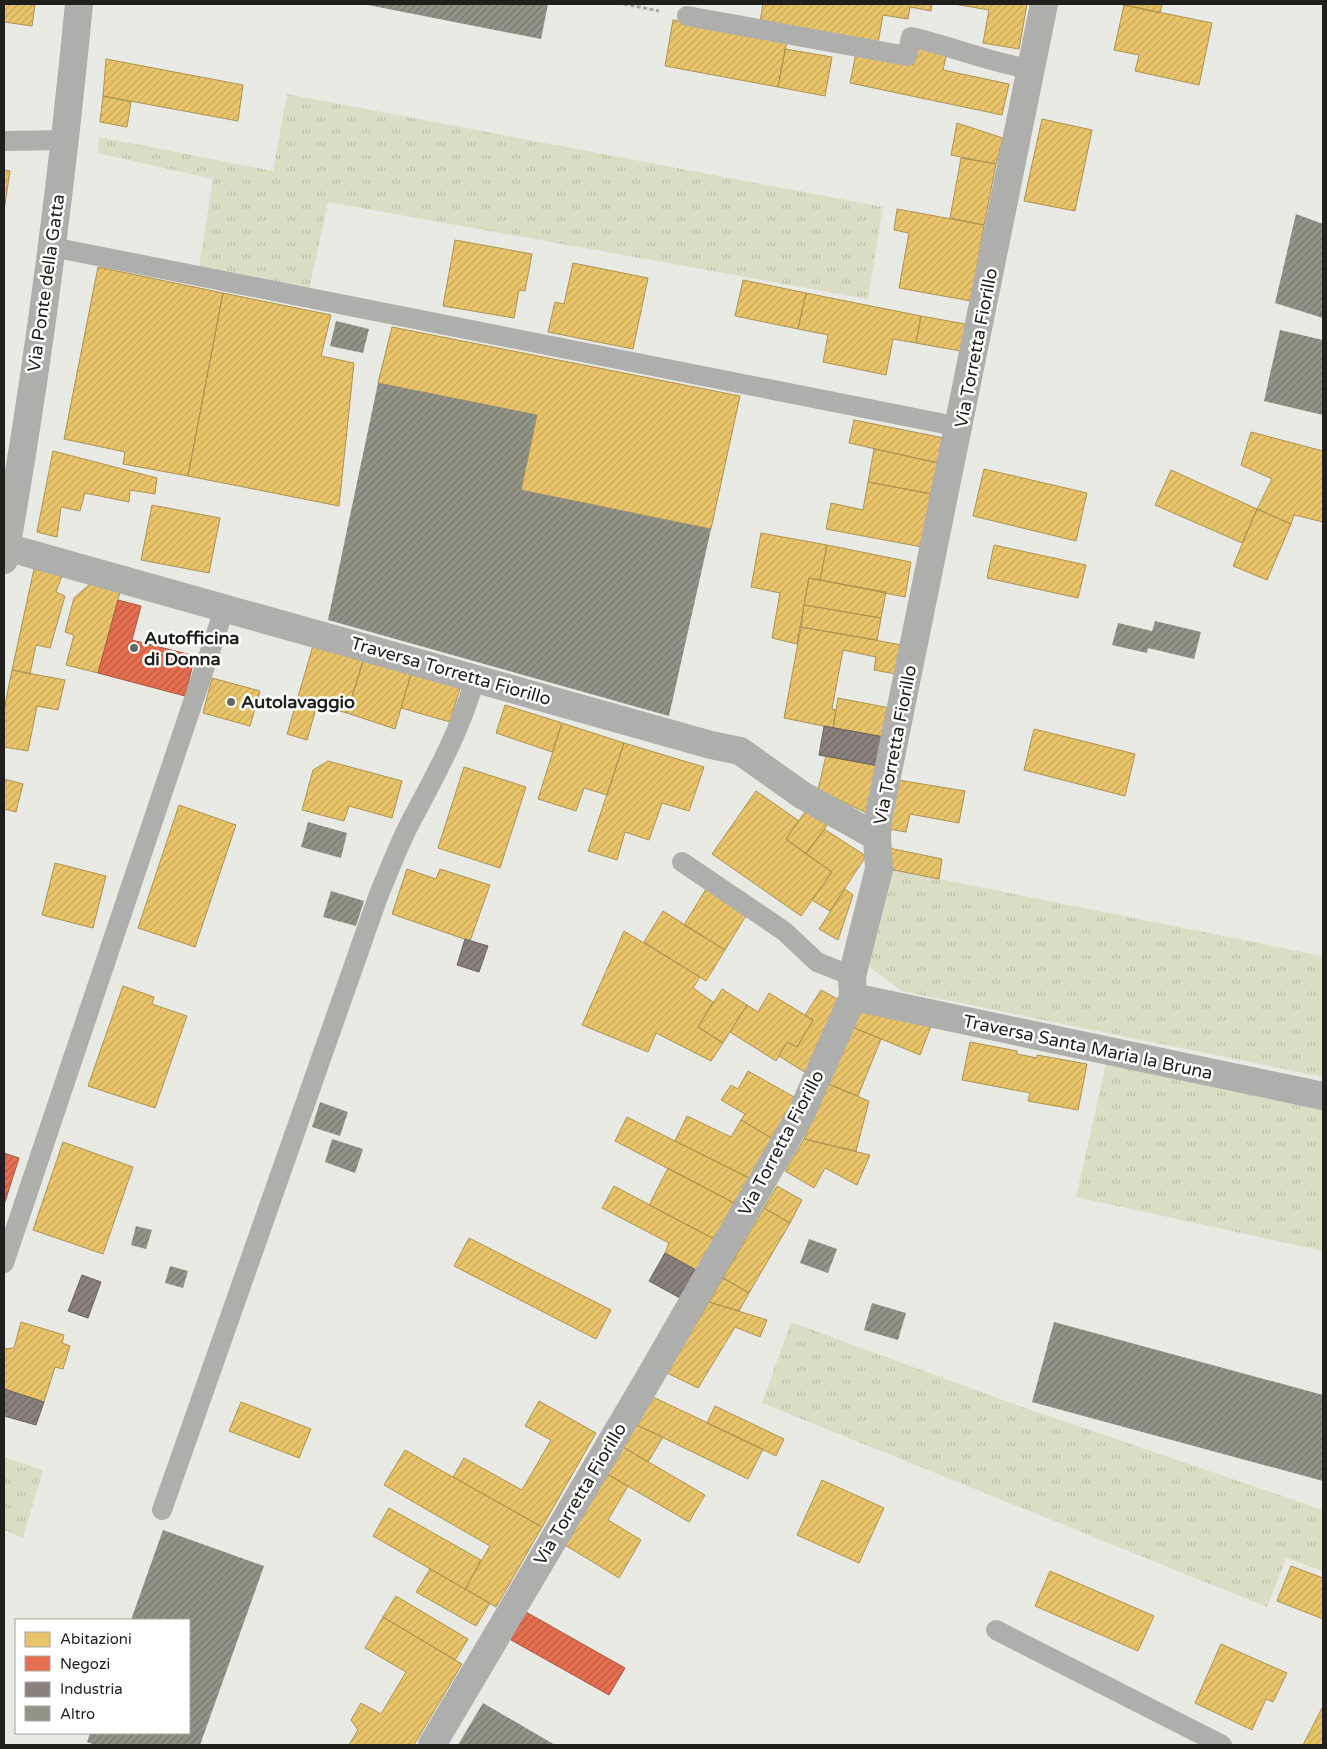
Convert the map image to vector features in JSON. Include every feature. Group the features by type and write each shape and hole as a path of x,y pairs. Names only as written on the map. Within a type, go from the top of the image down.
{"street":[{"name":"Via Ponte della Gatta","path":"5,553 52,247 66,140 79,4"},
{"name":"Via Torretta Fiorillo","path":"432,1745 648,1380 802,1112 853,987 879,870 878,820 960,427 1044,4"},
{"name":"Traversa Torretta Fiorillo","path":"5,553 225,607 711,745 740,751 802,795 877,838"},
{"name":"Traversa Santa Maria la Bruna","path":"853,987 1323,1096"}],"lane":[{"path":"687,16 907,56 910,37 948,45 1014,66 1031,69"},
{"path":"4,141 66,140"},
{"path":"52,247 960,427"},
{"path":"4,1263 225,607"},
{"path":"162,1510 379,894 408,829 439,769 471,694 475,678"},
{"path":"682,862 784,930 817,962 853,987"},
{"path":"996,1630 1222,1745"}],"path":[{"path":"624,4 687,16"}],"green space":[{"path":"287,94 883,207 868,299 328,202 309,290 199,267 213,179 97,153 99,137 273,171"},
{"path":"889,869 1323,956 1323,1077 902,991 869,967"},
{"path":"1106,1064 1323,1110 1323,1251 1076,1197"},
{"path":"791,1322 1011,1403 1323,1510 1323,1571 1286,1558 1267,1607 762,1403"},
{"path":"4,1457 43,1470 23,1538 4,1530"}],"building: Abitazioni":[{"path":"4,4 35,4 32,26 4,22"},
{"path":"763,4 932,4 931,11 910,7 908,19 883,15 878,43 760,22"},
{"path":"954,4 1027,4 1019,49 983,43 989,10"},
{"path":"1120,4 1162,4 1160,13"},
{"path":"1124,5 1212,23 1199,85 1135,71 1139,55 1114,50"},
{"path":"673,20 787,41 778,87 665,66"},
{"path":"919,45 947,52 943,70 1009,84 1002,115 850,83 856,53 914,65"},
{"path":"785,49 832,57 825,96 778,87"},
{"path":"106,59 243,85 238,121 103,96"},
{"path":"103,96 131,102 127,127 100,122"},
{"path":"1042,119 1092,130 1075,211 1024,201"},
{"path":"957,123 1003,138 996,164 951,155"},
{"path":"961,158 996,164 984,225 950,218"},
{"path":"4,170 10,171 4,211"},
{"path":"897,209 984,225 971,301 899,288 909,233 894,230"},
{"path":"455,240 532,254 525,291 519,290 514,318 443,306"},
{"path":"573,263 648,278 633,349 548,332 555,302 564,304"},
{"path":"98,267 223,293 188,476 123,464 125,452 64,439"},
{"path":"743,280 806,293 798,329 735,316"},
{"path":"223,293 331,315 321,356 354,363 339,506 188,476"},
{"path":"806,293 921,316 916,343 893,339 886,375 823,362 828,335 798,329"},
{"path":"921,316 971,325 966,352 916,343"},
{"path":"392,327 740,396 711,529 521,490 537,415 378,383"},
{"path":"854,420 944,438 938,463 849,443"},
{"path":"1251,432 1323,451 1323,522 1294,515 1291,524 1257,509 1272,479 1241,465"},
{"path":"874,449 938,463 932,494 868,482"},
{"path":"53,451 157,478 155,494 130,490 129,502 85,493 80,511 61,507 57,537 37,532"},
{"path":"984,469 1087,493 1076,541 973,516"},
{"path":"1171,470 1257,509 1242,543 1155,505"},
{"path":"868,482 932,494 922,547 826,529 831,503 863,510"},
{"path":"152,505 220,518 209,573 141,560"},
{"path":"1257,509 1291,524 1267,580 1233,566"},
{"path":"761,533 827,545 820,580 809,578 797,644 772,638 780,593 751,587"},
{"path":"827,545 911,562 905,597 820,580"},
{"path":"994,545 1086,565 1078,598 987,578"},
{"path":"34,569 62,576 56,592 65,596 50,648 36,645 30,674 12,670"},
{"path":"809,578 886,592 881,618 804,605"},
{"path":"90,584 120,592 98,673 66,665 74,635 65,632 74,598"},
{"path":"804,605 881,618 877,640 801,627"},
{"path":"801,627 902,645 896,674 874,670 876,657 843,650 832,709 836,710 833,728 784,718"},
{"path":"313,646 363,661 347,713 317,705 307,740 287,734"},
{"path":"363,661 411,674 395,729 347,713"},
{"path":"12,670 65,680 58,710 37,706 28,751 4,747 4,710"},
{"path":"411,674 460,688 450,722 401,708"},
{"name":"Autolavaggio","path":"212,678 260,691 250,726 203,713"},
{"path":"838,698 890,708 884,737 833,728"},
{"path":"505,705 562,723 552,752 496,733"},
{"path":"562,723 624,743 607,795 584,788 576,811 538,799"},
{"path":"1034,729 1135,754 1125,796 1024,770"},
{"path":"624,743 704,767 689,811 662,803 649,840 625,832 617,860 588,851"},
{"path":"826,756 879,766 869,814 818,790"},
{"path":"328,761 402,781 392,818 349,806 344,821 302,810 313,770"},
{"path":"464,767 526,787 500,868 438,848"},
{"path":"4,779 23,784 16,812 4,809"},
{"path":"898,780 965,791 959,823 910,814 906,832 889,829"},
{"path":"756,791 799,821 786,839 832,872 801,916 712,854"},
{"path":"179,805 236,825 195,947 138,928"},
{"path":"807,809 828,824 806,854 786,839"},
{"path":"824,829 866,856 830,911 812,900 832,872 806,854"},
{"path":"889,848 942,859 939,879 889,869"},
{"path":"55,863 106,876 93,928 42,915"},
{"path":"407,869 436,879 440,869 490,885 470,941 392,914"},
{"path":"706,889 747,914 725,950 684,925"},
{"path":"845,889 853,895 838,940 819,929"},
{"path":"663,911 725,950 706,981 644,942"},
{"path":"624,931 700,977 693,988 713,1002 698,1027 723,1043 711,1061 656,1033 648,1052 582,1025"},
{"path":"123,986 154,997 152,1004 187,1016 155,1108 88,1086"},
{"path":"722,989 747,1005 723,1043 698,1027"},
{"path":"821,990 843,1002 809,1075 779,1056 787,1042 797,1047 813,1020 805,1015"},
{"path":"769,993 813,1020 797,1047 787,1042 776,1061 730,1032 747,1005 758,1012"},
{"path":"859,1010 931,1026 920,1055 852,1027"},
{"path":"852,1027 881,1039 858,1096 828,1084"},
{"path":"970,1042 1017,1051 1017,1054 1037,1058 1037,1055 1087,1064 1078,1110 1028,1101 1030,1093 962,1080"},
{"path":"748,1071 796,1098 773,1139 741,1120 745,1114 721,1100 731,1085 738,1089"},
{"path":"828,1084 869,1101 856,1151 804,1139"},
{"path":"687,1116 731,1137 741,1120 773,1139 749,1178 675,1141"},
{"path":"627,1117 749,1178 734,1203 615,1141"},
{"path":"804,1139 870,1155 857,1185 825,1168 814,1188 785,1171"},
{"path":"63,1142 133,1167 103,1254 33,1230"},
{"path":"668,1168 734,1203 714,1239 649,1205"},
{"path":"614,1186 714,1239 696,1270 665,1253 669,1243 602,1208"},
{"path":"777,1186 802,1200 790,1223 764,1208"},
{"path":"764,1208 790,1223 749,1293 723,1278"},
{"path":"469,1238 611,1310 596,1339 454,1266"},
{"path":"723,1278 749,1293 739,1311 709,1302"},
{"path":"709,1302 767,1320 760,1337 735,1327 698,1388 667,1373"},
{"path":"21,1322 64,1335 62,1343 70,1346 63,1369 55,1367 44,1402 4,1389 4,1349 14,1348"},
{"path":"653,1397 763,1449 748,1479 637,1425"},
{"path":"539,1401 596,1433 542,1527 453,1477 464,1458 522,1490 551,1440 525,1426"},
{"path":"241,1402 311,1429 299,1458 229,1431"},
{"path":"715,1406 784,1439 776,1456 707,1423"},
{"path":"637,1425 663,1437 648,1462 623,1447"},
{"path":"623,1447 705,1495 689,1522 607,1474"},
{"path":"405,1450 542,1527 496,1607 465,1589 490,1546 384,1485"},
{"path":"607,1474 628,1486 608,1520 641,1540 619,1578 565,1545"},
{"path":"822,1480 884,1508 859,1563 797,1535"},
{"path":"389,1508 481,1560 465,1589 373,1536"},
{"path":"1291,1566 1323,1578 1323,1619 1277,1601"},
{"path":"430,1569 490,1603 476,1626 416,1592"},
{"path":"1050,1571 1154,1616 1138,1651 1035,1606"},
{"path":"396,1596 468,1639 455,1660 383,1617"},
{"path":"383,1617 462,1664 414,1745 349,1745 358,1730 351,1720 361,1703 381,1714 406,1672 365,1648"},
{"path":"1221,1644 1287,1673 1273,1702 1266,1699 1252,1730 1195,1703"},
{"path":"1323,1706 1323,1745 1303,1745"}],"building: Negozi":[{"name":"Autofficina di Donna","path":"118,600 141,606 132,640 195,656 185,696 98,673"},
{"path":"4,1153 19,1158 4,1205"},
{"path":"526,1612 625,1668 609,1695 511,1640"}],"building: Industria":[{"path":"824,726 884,737 879,766 819,755"},
{"path":"465,939 488,946 479,972 457,965"},
{"path":"665,1253 696,1270 680,1298 649,1281"},
{"path":"82,1275 101,1282 88,1318 68,1311"},
{"path":"4,1389 44,1402 36,1425 4,1416"}],"building: Altro":[{"path":"363,4 548,4 541,39"},
{"path":"1296,214 1323,224 1323,318 1275,303"},
{"path":"336,321 369,329 363,353 330,346"},
{"path":"1280,330 1323,340 1323,415 1264,401"},
{"path":"378,383 537,415 521,490 711,529 669,716 328,620"},
{"path":"1155,621 1201,632 1194,659 1148,648 1147,653 1112,645 1118,623 1152,631"},
{"path":"308,822 347,833 341,858 301,847"},
{"path":"331,891 364,901 356,926 323,917"},
{"path":"320,1102 348,1112 340,1136 312,1127"},
{"path":"332,1139 363,1149 355,1173 325,1162"},
{"path":"136,1226 152,1230 146,1249 131,1245"},
{"path":"809,1239 837,1249 828,1273 800,1263"},
{"path":"170,1266 188,1271 183,1288 165,1283"},
{"path":"872,1303 906,1313 898,1340 864,1330"},
{"path":"1054,1322 1323,1395 1323,1481 1032,1402"},
{"path":"163,1530 264,1566 200,1745 95,1745 87,1742 90,1734 190,1734 190,1619 131,1619"},
{"path":"483,1703 555,1745 458,1745"}],"place":[{"name":"Autofficina di Donna","path":"134,648"},
{"name":"Autolavaggio","path":"231,702"}]}
